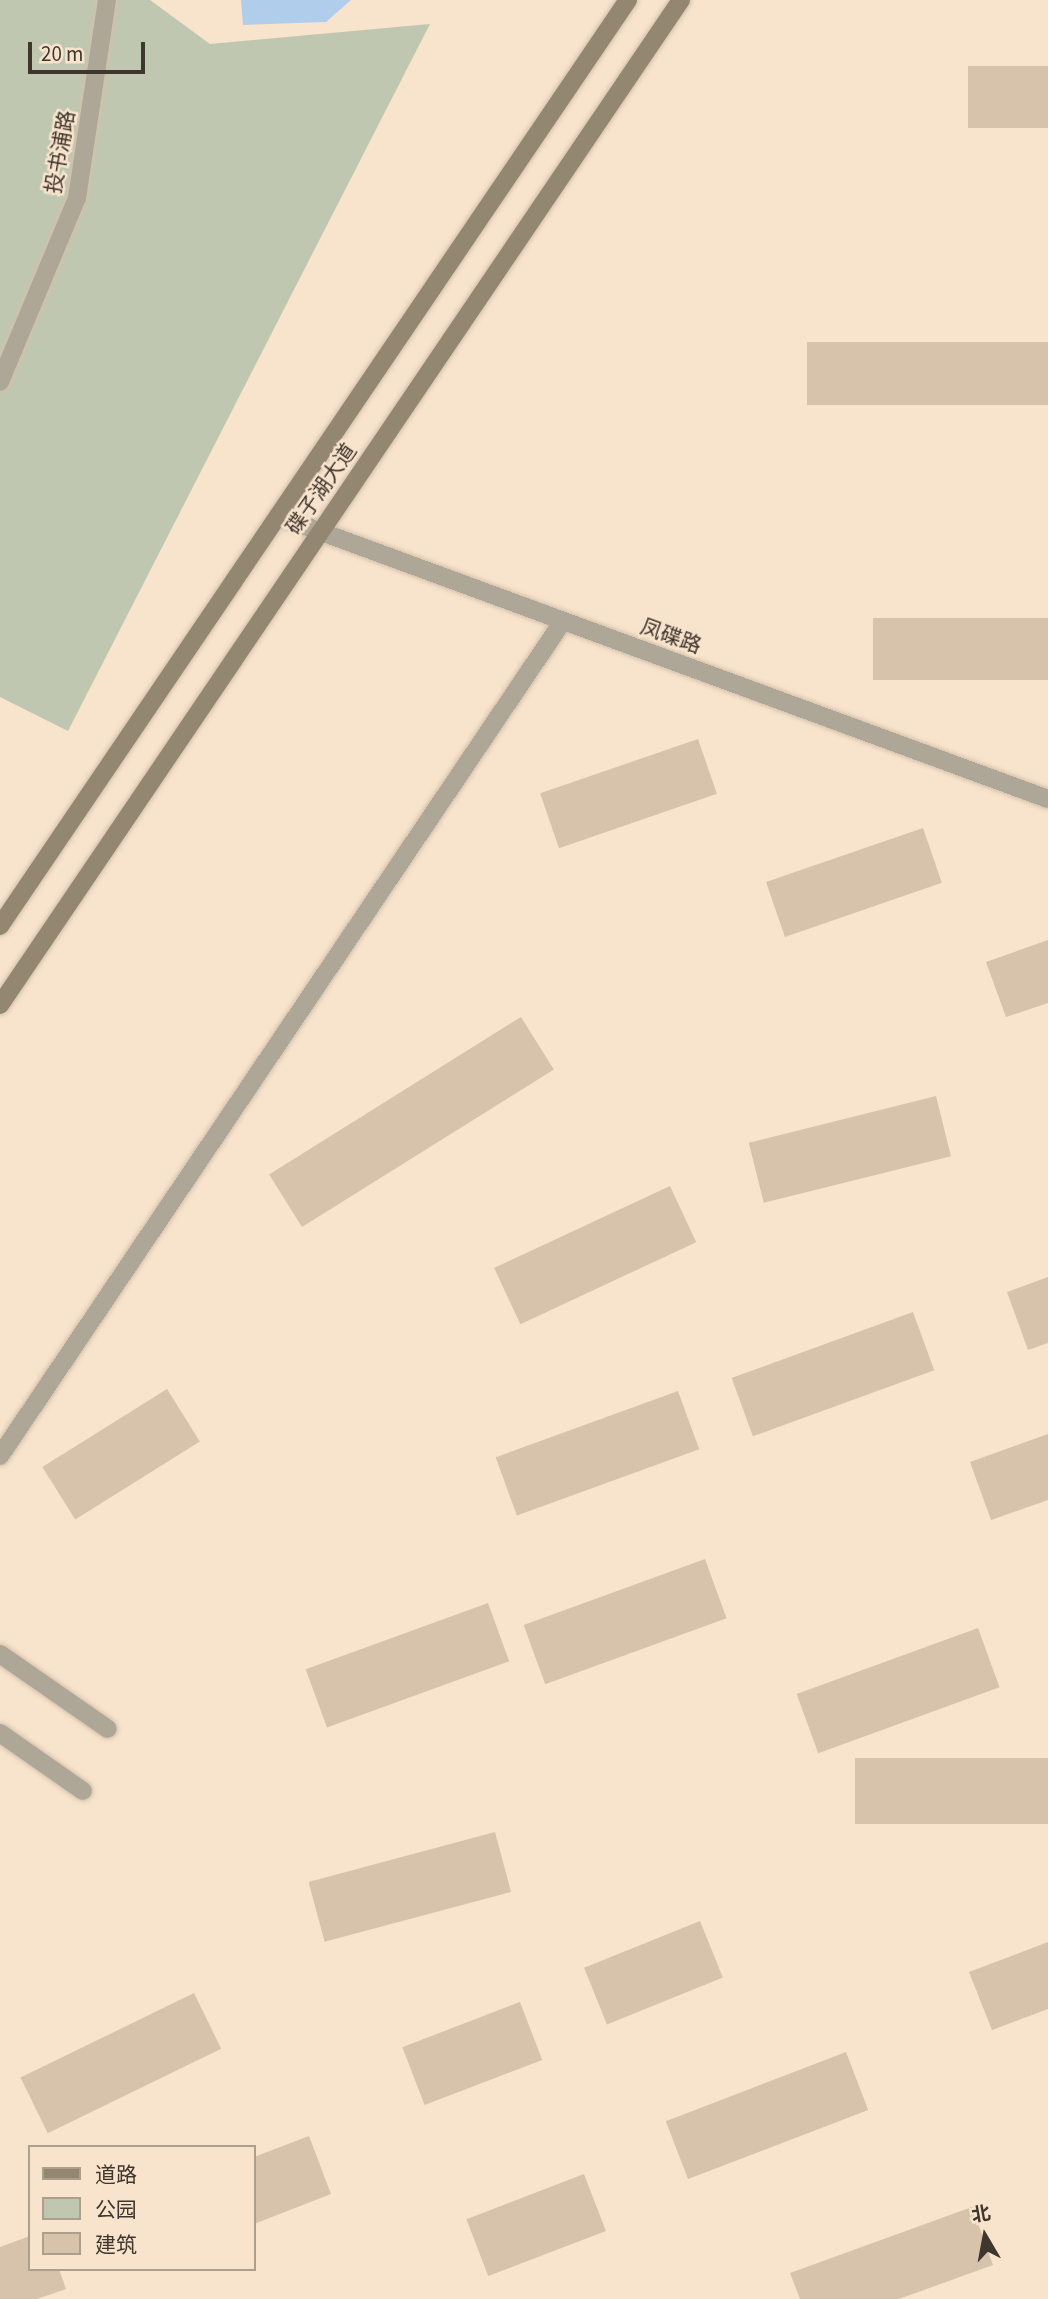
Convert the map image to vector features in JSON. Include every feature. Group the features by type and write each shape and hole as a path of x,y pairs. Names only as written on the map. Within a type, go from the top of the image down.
{"main road":[{"name":"碟子湖大道","path":"0,926 628,0"},
{"name":"碟子湖大道","path":"0,1005 681,0"}],"street":[{"name":"投书浦路","path":"0,382 77,198 107,0"},
{"name":"凤碟路","path":"278,516 1048,799"},
{"path":"0,1456 563,621"},
{"path":"0,1654 108,1729"},
{"path":"0,1733 83,1791"}],"green space":[{"path":"0,0 150,0 210,44 430,24 68,731 0,697"}],"water":[{"path":"241,0 351,0 326,22 243,25"}],"building":[{"path":"968,66 1048,66 1048,128 968,128"},
{"path":"807,342 1048,342 1048,405 807,405"},
{"path":"873,618 1048,618 1048,680 873,680"},
{"path":"698,739 717,794 559,848 540,793"},
{"path":"923,828 942,883 785,937 766,882"},
{"path":"1048,940 1048,1003 1006,1017 986,962"},
{"path":"521,1017 554,1070 302,1227 269,1174"},
{"path":"936,1096 951,1156 764,1203 749,1143"},
{"path":"670,1186 696,1242 520,1324 494,1268"},
{"path":"1048,1277 1048,1343 1028,1350 1007,1292"},
{"path":"913,1312 934,1370 753,1436 732,1378"},
{"path":"167,1389 200,1442 75,1519 42,1467"},
{"path":"678,1391 699,1449 517,1516 496,1457"},
{"path":"1048,1434 1048,1500 991,1520 970,1462"},
{"path":"705,1559 727,1618 545,1684 524,1625"},
{"path":"488,1603 509,1661 327,1728 306,1669"},
{"path":"978,1628 1000,1687 818,1753 797,1694"},
{"path":"855,1758 1048,1758 1048,1824 855,1824"},
{"path":"495,1832 511,1892 325,1942 309,1882"},
{"path":"700,1921 723,1978 607,2024 584,1968"},
{"path":"1048,1942 1048,2009 992,2030 969,1972"},
{"path":"194,1993 221,2049 48,2133 21,2078"},
{"path":"520,2002 542,2060 425,2105 402,2047"},
{"path":"846,2052 868,2110 688,2179 666,2121"},
{"path":"309,2136 331,2194 256,2223 256,2156"},
{"path":"584,2174 606,2231 488,2276 466,2219"},
{"path":"972,2207 993,2265 899,2299 800,2299 790,2273"},
{"path":"28,2237 28,2271 60,2271 66,2289 37,2299 0,2299 0,2247"}]}
